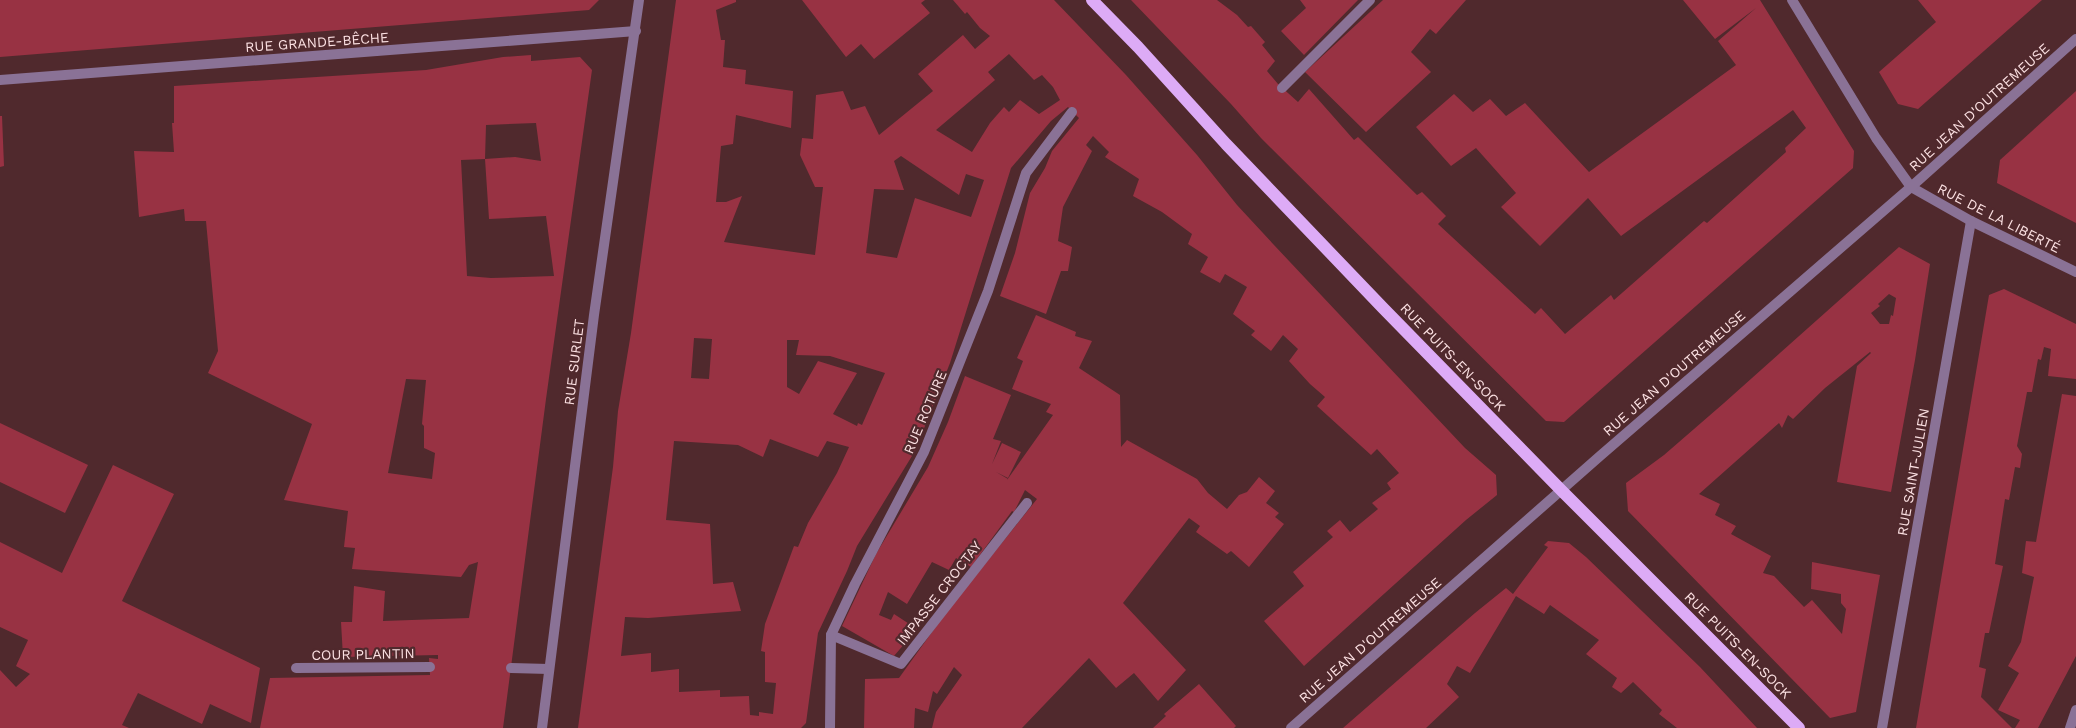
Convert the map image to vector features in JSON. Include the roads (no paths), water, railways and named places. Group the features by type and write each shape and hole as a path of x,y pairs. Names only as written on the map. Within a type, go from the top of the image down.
{"main road":[{"name":"RUE PUITS-EN-SOCK","path":"1092,0 1138,47 1240,159 1562,491 1799,728"}],"street":[{"name":"RUE SURLET","path":"542,728 594,315 639,0"},
{"path":"1282,88 1370,0"},
{"path":"1792,0 1876,138 1911,187"},
{"name":"RUE GRANDE-BÊCHE","path":"0,80 636,31"},
{"name":"RUE JEAN D'OUTREMEUSE","path":"1291,728 1600,456 1911,187 2076,39"},
{"name":"RUE ROTURE","path":"830,728 831,635 855,584 924,452 988,291 1026,173 1072,112"},
{"name":"RUE DE LA LIBERTÉ","path":"1911,187 1971,221 2076,272"},
{"name":"RUE SAINT-JULIEN","path":"1882,728 1971,221"},
{"name":"IMPASSE CROCTAY","path":"831,635 900,664 1026,503"},
{"name":"COUR PLANTIN","path":"296,668 430,667"},
{"path":"511,668 549,669"},
{"path":"2070,728 2076,710"}]}
